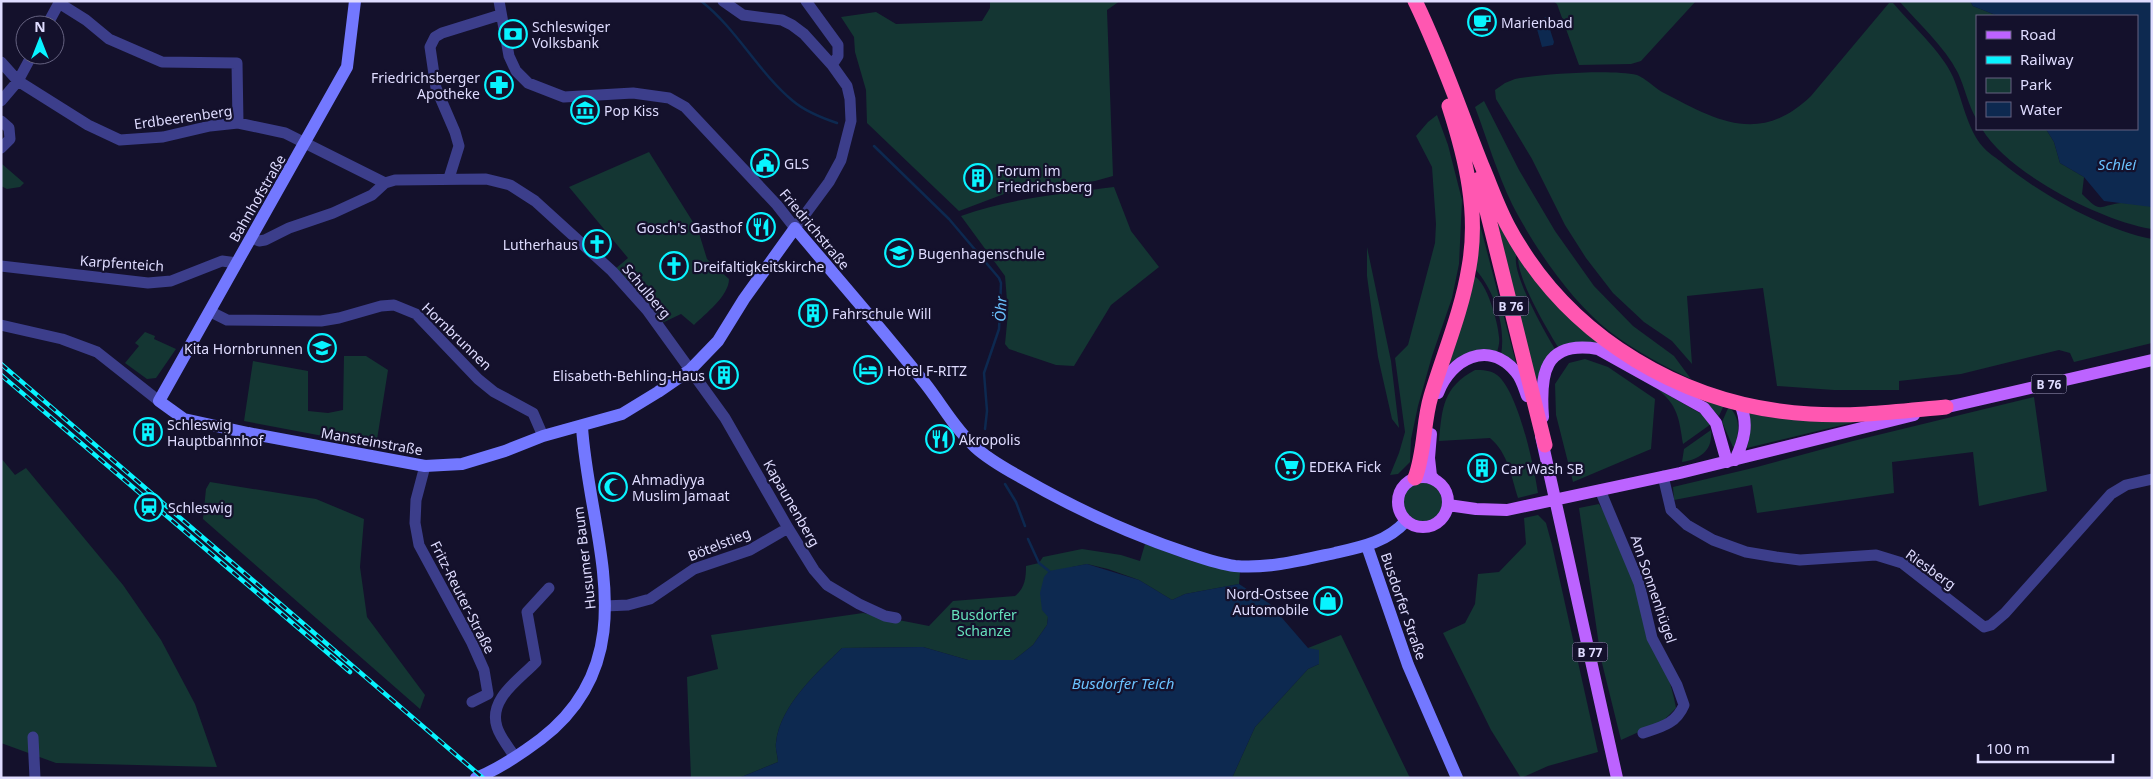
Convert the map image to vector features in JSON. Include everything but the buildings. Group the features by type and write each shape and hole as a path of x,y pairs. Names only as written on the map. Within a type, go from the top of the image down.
{"highway":[{"name":"B 76","path":"1404,1 1448,106 1466,142"},
{"name":"B 76","path":"1415,1 1476,168 1499,254 1545,445"},
{"path":"1466,142 1509,228 1541,277 1579,319 1607,342 1642,365 1697,390 1740,404 1779,411 1826,415 1946,407"},
{"path":"1415,478 1419,466 1424,425 1431,396 1469,269 1472,206 1466,142"}],"main road":[{"path":"1545,445 1541,391 1544,372 1551,361 1560,353 1571,348 1583,346 1598,349 1614,356 1704,408 1716,423 1731,461"},
{"path":"1434,479 1421,476 1404,485 1397,499 1398,507 1406,522 1414,526 1431,526 1443,518 1448,505 1445,490 1434,479 1431,476 1429,458 1436,398 1448,373 1465,359 1475,356 1499,358 1517,373 1522,381 1545,445"},
{"name":"B 76","path":"1448,505 1476,509 1507,510 1731,461 1946,407 2152,360"},
{"path":"1731,461 1740,448 1745,426 1745,418 1740,404"},
{"name":"B 77","path":"1545,445 1617,778"}],"street":[{"name":"Bahnhofstraße","path":"159,401 348,67 355,1"},
{"name":"Friedrichstraße","path":"499,1 500,15 509,56 521,78 545,91 564,97 633,93 669,98 685,107 777,205 794,228 925,383 948,416 982,454"},
{"path":"582,426 622,414 690,370 718,341 744,299 794,228 830,182 842,160 850,131 852,113 847,86 832,65 804,34 792,25 782,20 743,15 723,1"},
{"path":"806,1 838,45 838,56 832,65"},
{"path":"52,15 59,3 86,20 109,40 162,62 237,63 238,123"},
{"path":"449,178 459,146 436,88 430,47 435,37 442,33 500,15"},
{"name":"Erdbeerenberg","path":"1,62 18,81 88,125 120,140 163,137 210,126 238,123 285,133 385,183"},
{"path":"1,101 18,81 27,65"},
{"path":"1,122 9,128 10,139 1,148"},
{"name":"Schulberg","path":"385,183 395,180 486,178 510,185 535,201 616,275 647,310 690,370"},
{"path":"252,238 265,240 289,228 333,213 372,195 385,183"},
{"name":"Karpfenteich","path":"1,266 148,283 171,281 222,261 237,263"},
{"name":"Hornbrunnen","path":"211,312 228,320 321,321 381,306 394,305 416,314 494,392 533,413 543,436"},
{"path":"1,325 81,344 97,352 159,401"},
{"name":"Kapaunenberg","path":"690,370 725,418 788,528 814,570 827,586 859,604 885,616 896,618"},
{"name":"Mansteinstraße","path":"159,401 184,419 425,466 462,464 505,451 543,436 582,426"},
{"name":"Husumer Baum","path":"476,778 515,757 550,732 576,704 597,666 606,628 605,606 600,542 584,454 582,426"},
{"name":"Busdorfer Straße","path":"982,454 1064,502 1154,542 1202,558 1234,566 1264,566 1294,562 1367,546 1408,665 1457,778"},
{"name":"Fritz-Reuter-Straße","path":"425,466 416,500 415,522 419,545 472,643 484,670 488,694 472,702"},
{"name":"Riesberg","path":"1663,476 1671,510 1687,525 1713,540 1746,552 1800,560 1876,555 1902,563 1984,627 1991,625 2005,613 2111,494 2126,485 2152,479"},
{"name":"Am Sonnenhügel","path":"1600,490 1639,583 1652,638 1677,685 1684,705 1680,715 1669,724 1643,733"},
{"path":"1367,546 1383,540 1398,531 1406,522"},
{"name":"Bötelstieg","path":"605,606 628,604 650,598 694,569 750,550 788,528"},
{"path":"515,757 497,728 495,711 502,695 536,662 535,647 529,630 527,612 549,588"},
{"path":"33,737 35,778"}],"green space":[{"path":"990,1 1120,1 1107,10 1113,176 1095,181 1004,194 959,211 867,123 866,90 855,52 854,37 841,17 876,12 896,24 982,21 990,8"},
{"path":"1553,1 1696,1 1641,61 1631,64 1579,65 1557,4"},
{"path":"1899,1 1970,1 1973,6 1996,15 1976,15 1976,118 1958,73 1938,44"},
{"path":"1889,3 1893,3 1942,58 1953,77 1965,113 1977,140 1987,151 2015,173 2072,209 2113,228 2152,239 2152,343 2074,362 2070,353 2059,350 1961,374 1899,381 1899,390 1834,390 1777,386 1763,288 1687,296 1692,364 1672,341 1644,322 1613,293 1586,258 1565,225 1532,159 1496,99 1495,90 1515,79 1576,73 1625,73 1640,76 1662,92 1719,119 1755,124 1773,120 1792,111 1811,96"},
{"path":"1484,101 1519,170 1555,231 1594,286 1633,326 1674,356 1691,379 1649,357 1609,331 1567,289 1531,238 1512,204 1475,107"},
{"path":"1437,115 1448,145 1462,200 1459,264 1452,298 1432,356 1418,406 1411,439 1410,462 1398,474 1390,475 1405,432 1395,358 1408,345 1435,243 1436,224 1432,167 1416,136"},
{"path":"1983,130 2047,130 2054,142 2060,163 2084,177 2082,194 2088,200 2100,207 2121,203 2152,207 2152,229 2108,216 2058,193 2012,162 1995,146"},
{"path":"649,152 698,230 707,259 729,279 721,298 694,325 681,314 660,324 614,270 628,258 569,187"},
{"path":"2,164 24,183 20,187 7,189 1,186"},
{"path":"1114,187 1131,231 1159,267 1111,305 1074,366 1056,365 1009,349 1005,344 1008,313 1005,276 961,216 1018,201"},
{"path":"1494,209 1518,252 1516,259 1517,271 1536,315 1555,349 1543,365 1536,384"},
{"path":"1477,213 1517,367 1501,355 1502,333 1497,310 1488,288 1475,269"},
{"path":"1367,247 1391,361 1399,428 1392,419 1378,357 1367,276"},
{"path":"1518,256 1604,346 1581,342 1558,347 1527,290 1519,266"},
{"path":"1474,276 1483,286 1494,313 1499,339 1497,353 1470,353 1459,357 1446,366"},
{"path":"145,332 155,336 154,339 176,349 156,378 147,379 125,363 139,346 135,343"},
{"path":"344,356 366,356 388,370 376,446 244,421 253,361 308,371 308,411 328,413 343,410"},
{"path":"1585,359 1608,367 1655,399 1651,449 1573,482 1556,415 1555,384 1569,363"},
{"path":"1475,370 1489,371 1497,375 1512,396 1524,430 1538,493 1518,498 1505,458 1490,438 1439,441 1441,418 1450,391 1464,377"},
{"path":"1656,388 1705,416 1711,424 1683,444 1673,406"},
{"path":"2034,397 2047,491 1979,506 1973,452 1892,462 1894,493 1757,513 1752,485 1674,500 1673,487"},
{"path":"1707,400 1724,405 1719,416 1706,403"},
{"path":"1729,406 1736,416 1738,425 1735,446 1733,447 1722,422"},
{"path":"1748,413 1819,421 1863,420 1747,448 1750,434"},
{"path":"1711,430 1708,448 1695,459 1682,462 1684,449"},
{"path":"1,458 15,475 26,468 123,585 161,640 195,704 217,767 56,763 1,743"},
{"path":"210,482 316,499 364,519 360,567 367,617 425,695 420,709 203,519 206,489"},
{"path":"1423,482 1437,488 1443,502 1437,516 1423,522 1409,516 1403,502 1409,488"},
{"path":"1599,504 1616,535 1630,568 1669,680 1676,708 1663,721 1621,740 1601,659 1579,508"},
{"path":"1538,515 1546,523 1552,545 1598,752 1548,766 1521,778 1491,730 1443,633 1465,623 1475,604 1478,574 1499,572 1526,544 1524,518"},
{"name":"Busdorfer Schanze","path":"1145,544 1194,562 1240,572 1239,584 1185,594 1172,600 1139,580 1087,564 1072,567 1048,617 1047,625 1033,645 1014,660 968,660 923,647 842,648 811,679 784,716 776,743 778,762 739,778 691,778 687,677 718,669 711,635 863,613 929,626 953,601 1015,596 1021,590 1024,582 1026,566 1039,563 1043,557 1082,549 1121,555 1140,561"},
{"path":"1341,635 1410,778 1232,778 1255,727 1308,669 1319,664 1308,648"}],"water":[{"name":"Schlei","path":"1970,1 2152,1 2152,207 2104,201 2084,177 2060,163 2054,142 2047,130 2138,130 2138,15 1996,15 1973,6"},
{"path":"1546,17 1554,42 1553,45 1542,47 1535,22"},
{"name":"Busdorfer Teich","path":"1087,564 1139,580 1172,600 1185,594 1239,584 1270,604 1308,648 1319,650 1319,664 1308,669 1255,727 1232,778 739,778 778,762 776,743 784,716 811,679 842,648 923,647 968,660 1014,660 1033,645 1047,625 1048,617 1042,610 1040,593 1044,577 1049,571"}],"waterway":[{"name":"Öhr","path":"701,1 726,24 780,90 798,105 820,117 837,123"},
{"name":"Öhr","path":"874,146 949,219 999,278 1001,283 999,329 984,373 987,411 985,429"},
{"name":"Öhr","path":"1005,484 1016,502 1025,526"},
{"name":"Öhr","path":"1028,539 1039,563 1049,571"}],"railway":[{"path":"1,364 483,778"},
{"path":"1,375 350,672"}],"place":[{"name":"Marienbad","path":"1482,22"},
{"name":"Schleswiger Volksbank","path":"513,34"},
{"name":"Friedrichsberger Apotheke","path":"499,85"},
{"name":"Pop Kiss","path":"585,110"},
{"name":"GLS","path":"765,163"},
{"name":"Forum im Friedrichsberg","path":"978,178"},
{"name":"Gosch's Gasthof","path":"761,227"},
{"name":"Lutherhaus","path":"597,244"},
{"name":"Bugenhagenschule","path":"899,253"},
{"name":"Dreifaltigkeitskirche","path":"674,266"},
{"name":"Fahrschule Will","path":"813,313"},
{"name":"Kita Hornbrunnen","path":"322,348"},
{"name":"Hotel F-RITZ","path":"868,370"},
{"name":"Elisabeth-Behling-Haus","path":"724,375"},
{"name":"Schleswig Hauptbahnhof","path":"148,432"},
{"name":"Akropolis","path":"940,439"},
{"name":"EDEKA Fick","path":"1290,466"},
{"name":"Car Wash SB","path":"1482,468"},
{"name":"Ahmadiyya Muslim Jamaat","path":"613,487"},
{"name":"Schleswig","path":"149,507"},
{"name":"Nord-Ostsee Automobile","path":"1328,601"}]}
